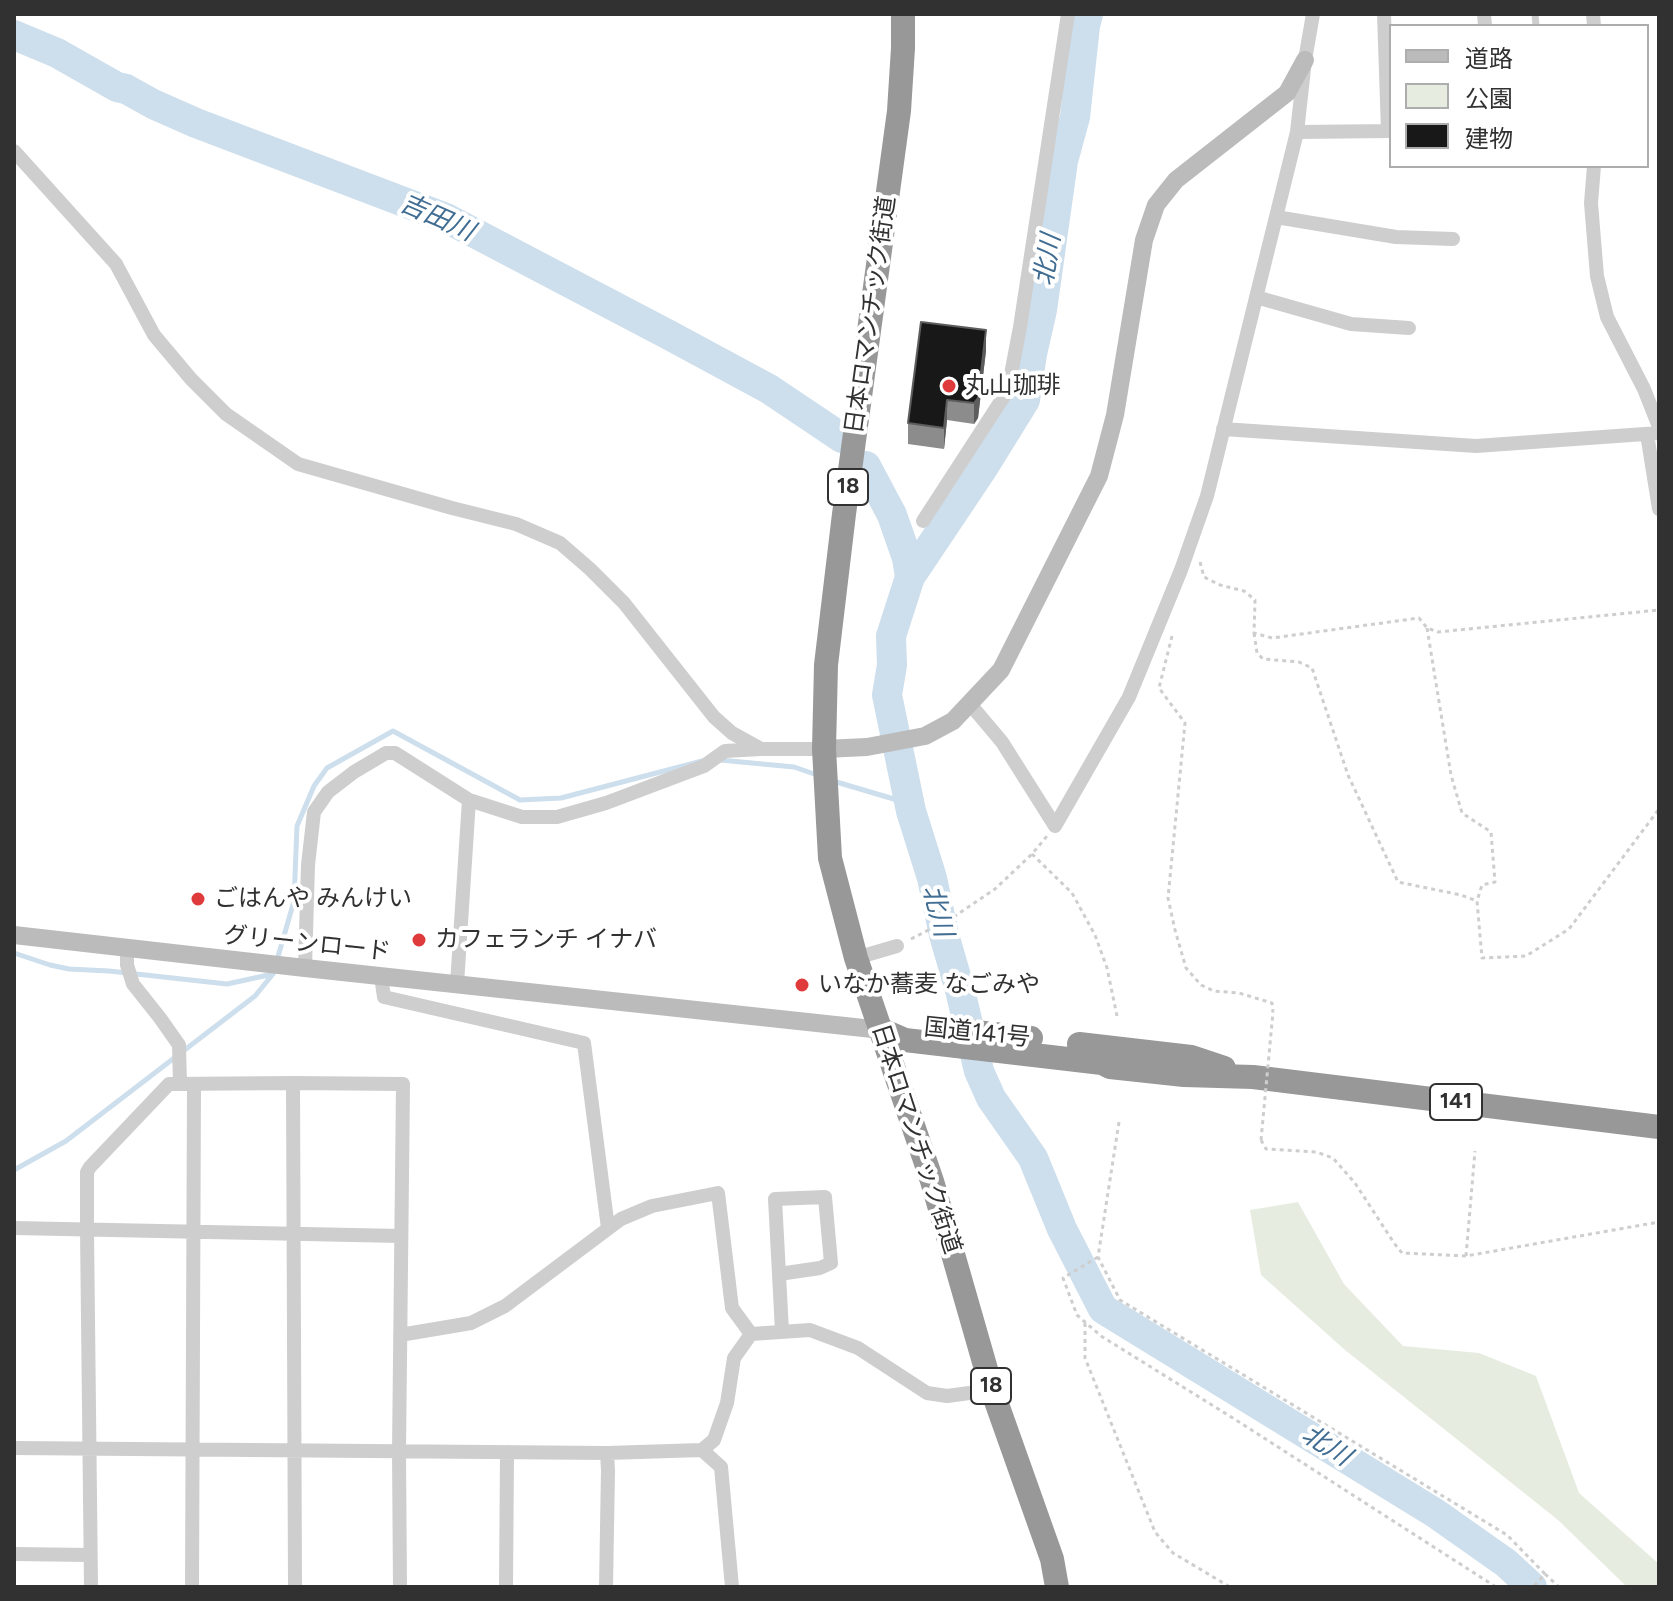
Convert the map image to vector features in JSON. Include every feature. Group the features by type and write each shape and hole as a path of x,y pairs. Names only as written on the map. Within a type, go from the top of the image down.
{"highway":[{"name":"日本ロマンチック街道","path":"903,14 899,111 826,665 824,749 830,858 856,958 932,1181 992,1390 1052,1559 1057,1587"},
{"name":"国道141号","path":"882,1030 905,1040 938,1036 986,1041 1110,1067 1184,1075 1253,1077 1659,1127"}],"street":[{"path":"923,521 1008,390 1068,14"},
{"path":"970,704 1002,742 1055,826 1129,697 1202,511 1297,132 1313,14"},
{"path":"1384,14 1389,112"},
{"path":"305,968 308,865 314,812 328,792 386,753 395,753 469,800 522,817 557,817 606,803 704,766 725,751 867,747 925,736 953,721 1001,670 1099,476 1115,415 1144,240 1156,205 1176,180 1287,93 1305,60"},
{"path":"1297,132 1389,131"},
{"path":"14,151 116,264 154,335 226,414 298,464 516,524 560,543 624,603 714,717 732,733 761,749"},
{"path":"1594,168 1591,203 1597,276 1607,317 1644,389 1655,431 1659,509"},
{"path":"1276,217 1396,237 1453,239"},
{"path":"1256,297 1351,324 1409,328"},
{"path":"1223,429 1476,446 1655,431"},
{"path":"457,984 469,800"},
{"name":"グリーンロード","path":"14,935 882,1030"},
{"path":"856,958 897,946"},
{"path":"127,948 127,965 133,984 179,1045 187,1084 194,1232 192,1587"},
{"path":"381,976 384,997 584,1043 608,1228"},
{"path":"293,1083 295,1587"},
{"path":"91,1587 87,1172 169,1084 293,1083 403,1084 400,1587"},
{"path":"400,1335 471,1323 505,1306 621,1219 652,1206 718,1193 732,1308 751,1334"},
{"path":"779,1274 820,1268 831,1263 825,1197 775,1199 782,1332"},
{"path":"14,1228 401,1236"},
{"path":"751,1334 810,1330 858,1348 927,1393 947,1396 992,1390"},
{"path":"14,1448 607,1453 702,1450 714,1440 727,1403 734,1358 751,1334"},
{"path":"702,1450 721,1467 732,1587"},
{"path":"506,1587 507,1452"},
{"path":"606,1587 607,1453"},
{"path":"14,1554 90,1555"}],"path":[{"path":"1199,560 1204,577 1244,591 1255,600 1254,633 1257,653 1263,659 1299,662 1312,668 1348,775 1398,882 1477,901"},
{"path":"1427,628 1438,632 1659,610"},
{"path":"1254,633 1272,638 1419,618 1427,628 1451,775 1462,813 1491,832 1495,882 1482,885 1477,901 1482,958 1526,956 1569,929 1659,809"},
{"path":"1173,632 1159,688 1185,723 1168,898 1186,968 1201,985 1214,991 1239,993 1272,1003 1261,1140 1266,1149 1316,1152 1333,1158 1355,1183 1402,1253 1466,1256 1659,1222"},
{"path":"897,946 952,918 995,889 1032,854 1055,826"},
{"path":"1032,854 1072,893 1084,914 1107,968 1117,1016"},
{"path":"1119,1122 1098,1257 1120,1300 1507,1535 1559,1587"},
{"path":"1466,1256 1475,1151"},
{"path":"1098,1257 1063,1278 1077,1315 1101,1336 1496,1587"},
{"path":"1085,1322 1085,1358 1155,1532 1173,1553 1230,1587"},
{"path":"1533,1587 1545,1574"}],"green space":[{"path":"1298,1202 1344,1284 1403,1346 1479,1353 1536,1376 1579,1493 1659,1564 1659,1587 1627,1587 1558,1520 1345,1350 1261,1275 1250,1210"}],"building":[{"name":"丸山珈琲","path":"921,322 986,330 978,398 974,403 947,400 944,428 908,423"}],"waterway":[{"name":"北川","path":"1088,14 1075,117 1063,161 1042,310 1025,400 910,577 891,636 892,665 887,695 911,811 932,878 979,1071 991,1098 1033,1158 1062,1229 1103,1309 1435,1513 1506,1563 1532,1587"},
{"name":"吉田川","path":"14,35 57,53 117,87 196,123 446,218 769,389 842,438"},
{"name":"吉田川","path":"866,466 892,515 907,558 910,577"},
{"path":"14,953 69,969 227,984 273,974 294,901 297,826 314,786 327,768 393,731 520,800 561,798 702,761"},
{"path":"720,760 794,767 820,776"},
{"path":"833,781 904,802 911,811"},
{"path":"14,1170 66,1141 255,996 273,974"}],"place":[{"name":"丸山珈琲","path":"949,386"},
{"name":"ごはんや みんけい","path":"198,899"},
{"name":"カフェランチ イナバ","path":"419,940"},
{"name":"いなか蕎麦 なごみや","path":"802,985"}]}
